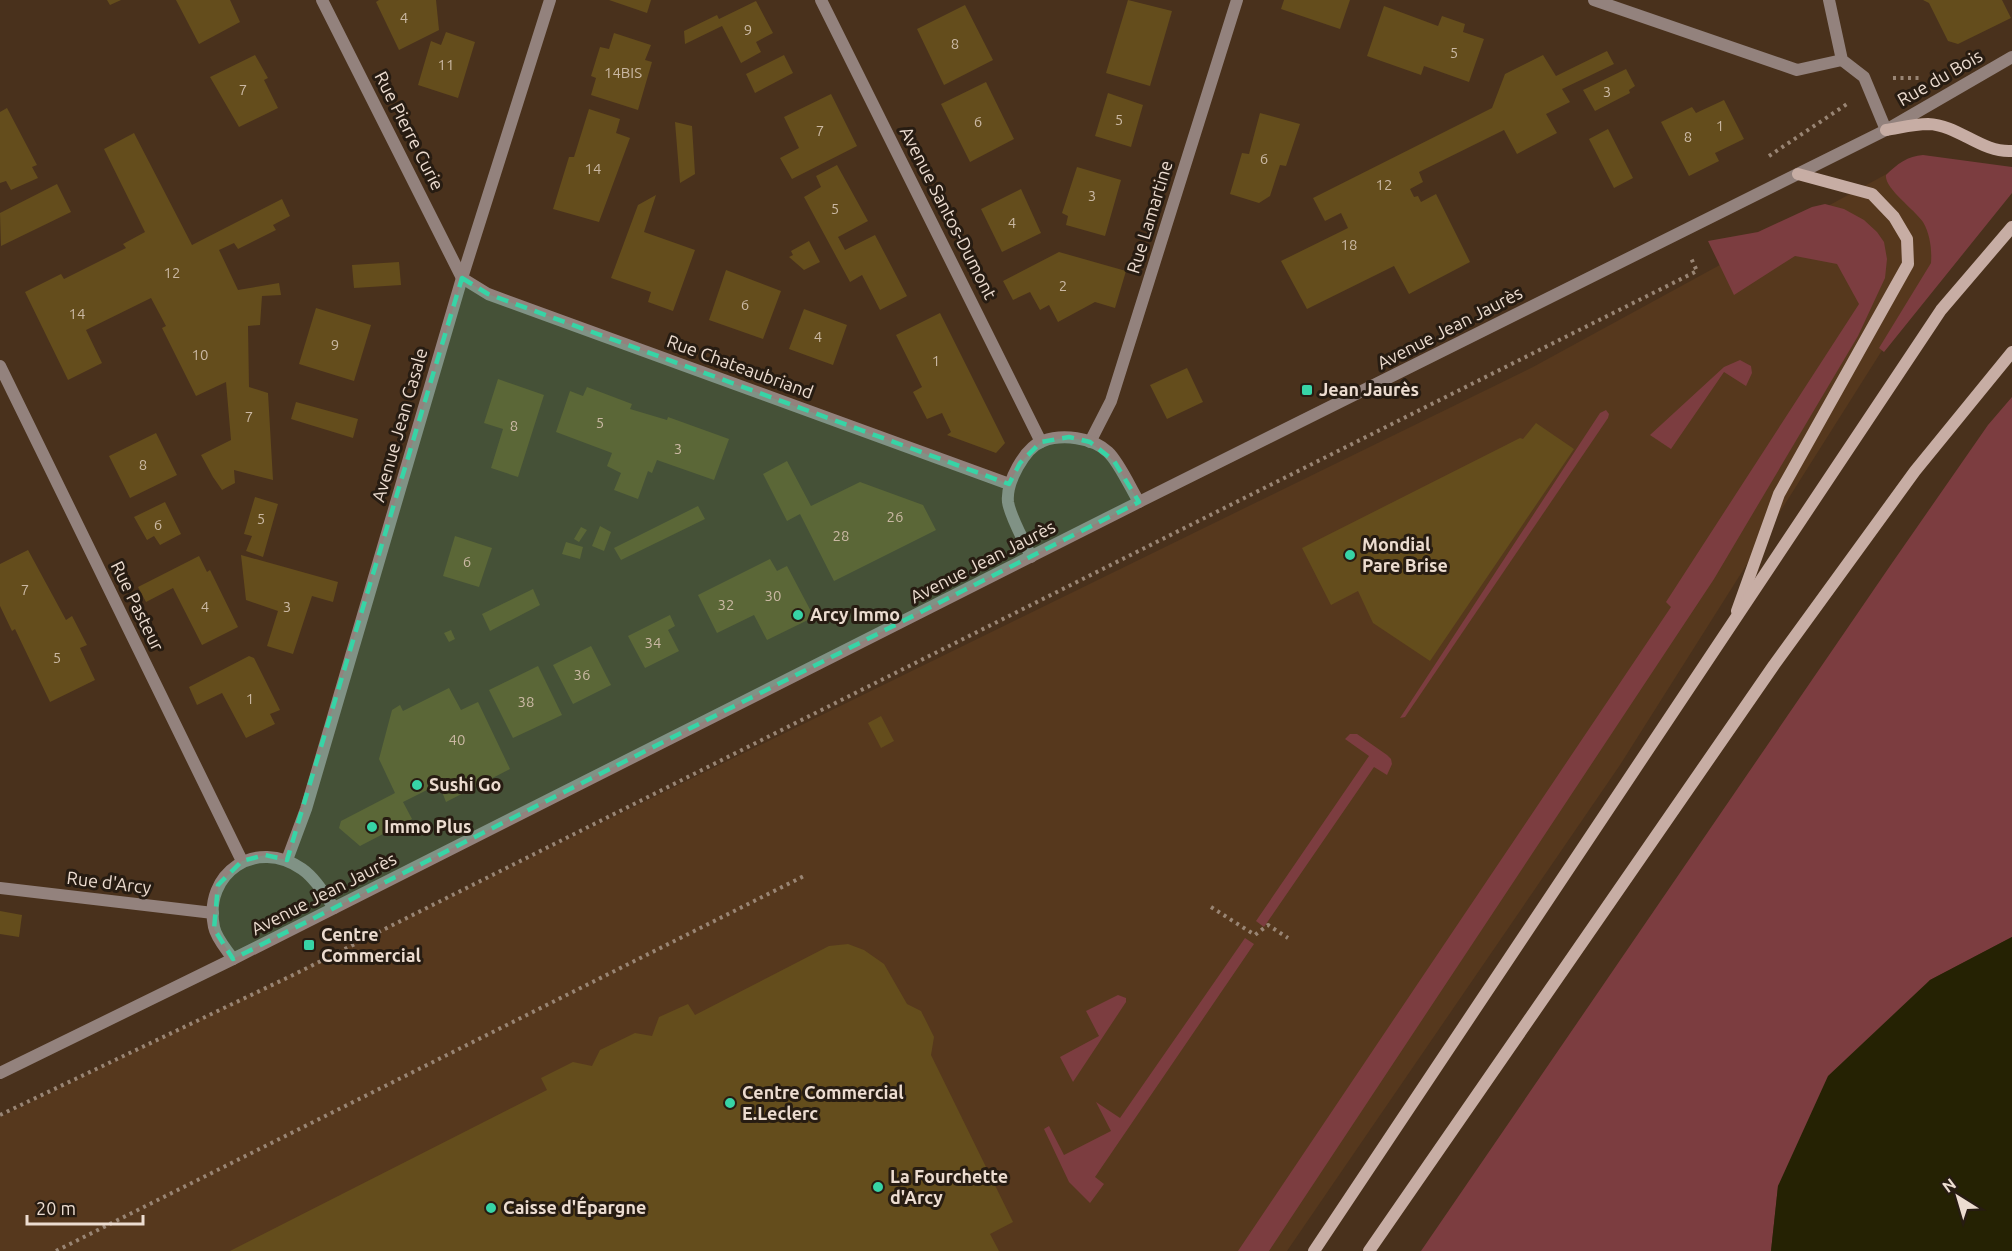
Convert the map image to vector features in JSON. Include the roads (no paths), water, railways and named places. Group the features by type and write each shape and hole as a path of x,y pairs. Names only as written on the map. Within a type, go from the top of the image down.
{"main road":[{"path":"1886,130 1928,124 1963,134 1983,147 2012,151"},
{"path":"1730,630 1779,494 1908,264 1907,239 1894,218 1872,194 1798,174"},
{"path":"1314,1251 1730,630 1941,310 2012,226"},
{"path":"1370,1251 1825,593 1915,471 2012,352"}],"street":[{"name":"Rue Pierre Curie","path":"322,0 462,278"},
{"name":"Avenue Jean Casale","path":"287,860 306,809 462,278 550,0"},
{"name":"Avenue Santos-Dumont","path":"821,0 1041,442"},
{"name":"Rue Lamartine","path":"1090,442 1111,401 1237,0"},
{"path":"1594,0 1797,70 1842,60"},
{"path":"1829,0 1842,60 1864,77 1886,130"},
{"name":"Rue du Bois","path":"1886,130 2012,57"},
{"name":"Avenue Jean Jaurès","path":"0,1073 233,960 1139,502 1886,130"},
{"name":"Rue Chateaubriand","path":"462,278 488,294 1009,484"},
{"name":"Rue Pasteur","path":"0,366 242,861"},
{"path":"1031,557 1008,504 1009,484 1020,463 1041,442 1069,437 1090,442 1108,452 1139,502"},
{"path":"233,960 214,929 213,913 218,885 242,861 265,855 287,860 304,870 334,908"},
{"name":"Rue d'Arcy","path":"0,888 213,913"}],"place":[{"name":"Jean Jaurès","path":"1307,390"},
{"name":"Mondial Pare Brise","path":"1350,555"},
{"name":"Arcy Immo","path":"798,615"},
{"name":"Sushi Go","path":"417,785"},
{"name":"Immo Plus","path":"372,827"},
{"name":"Centre Commercial","path":"309,945"},
{"name":"Centre Commercial E.Leclerc","path":"730,1103"},
{"name":"La Fourchette d'Arcy","path":"878,1187"},
{"name":"Caisse d'Épargne","path":"491,1208"}]}
